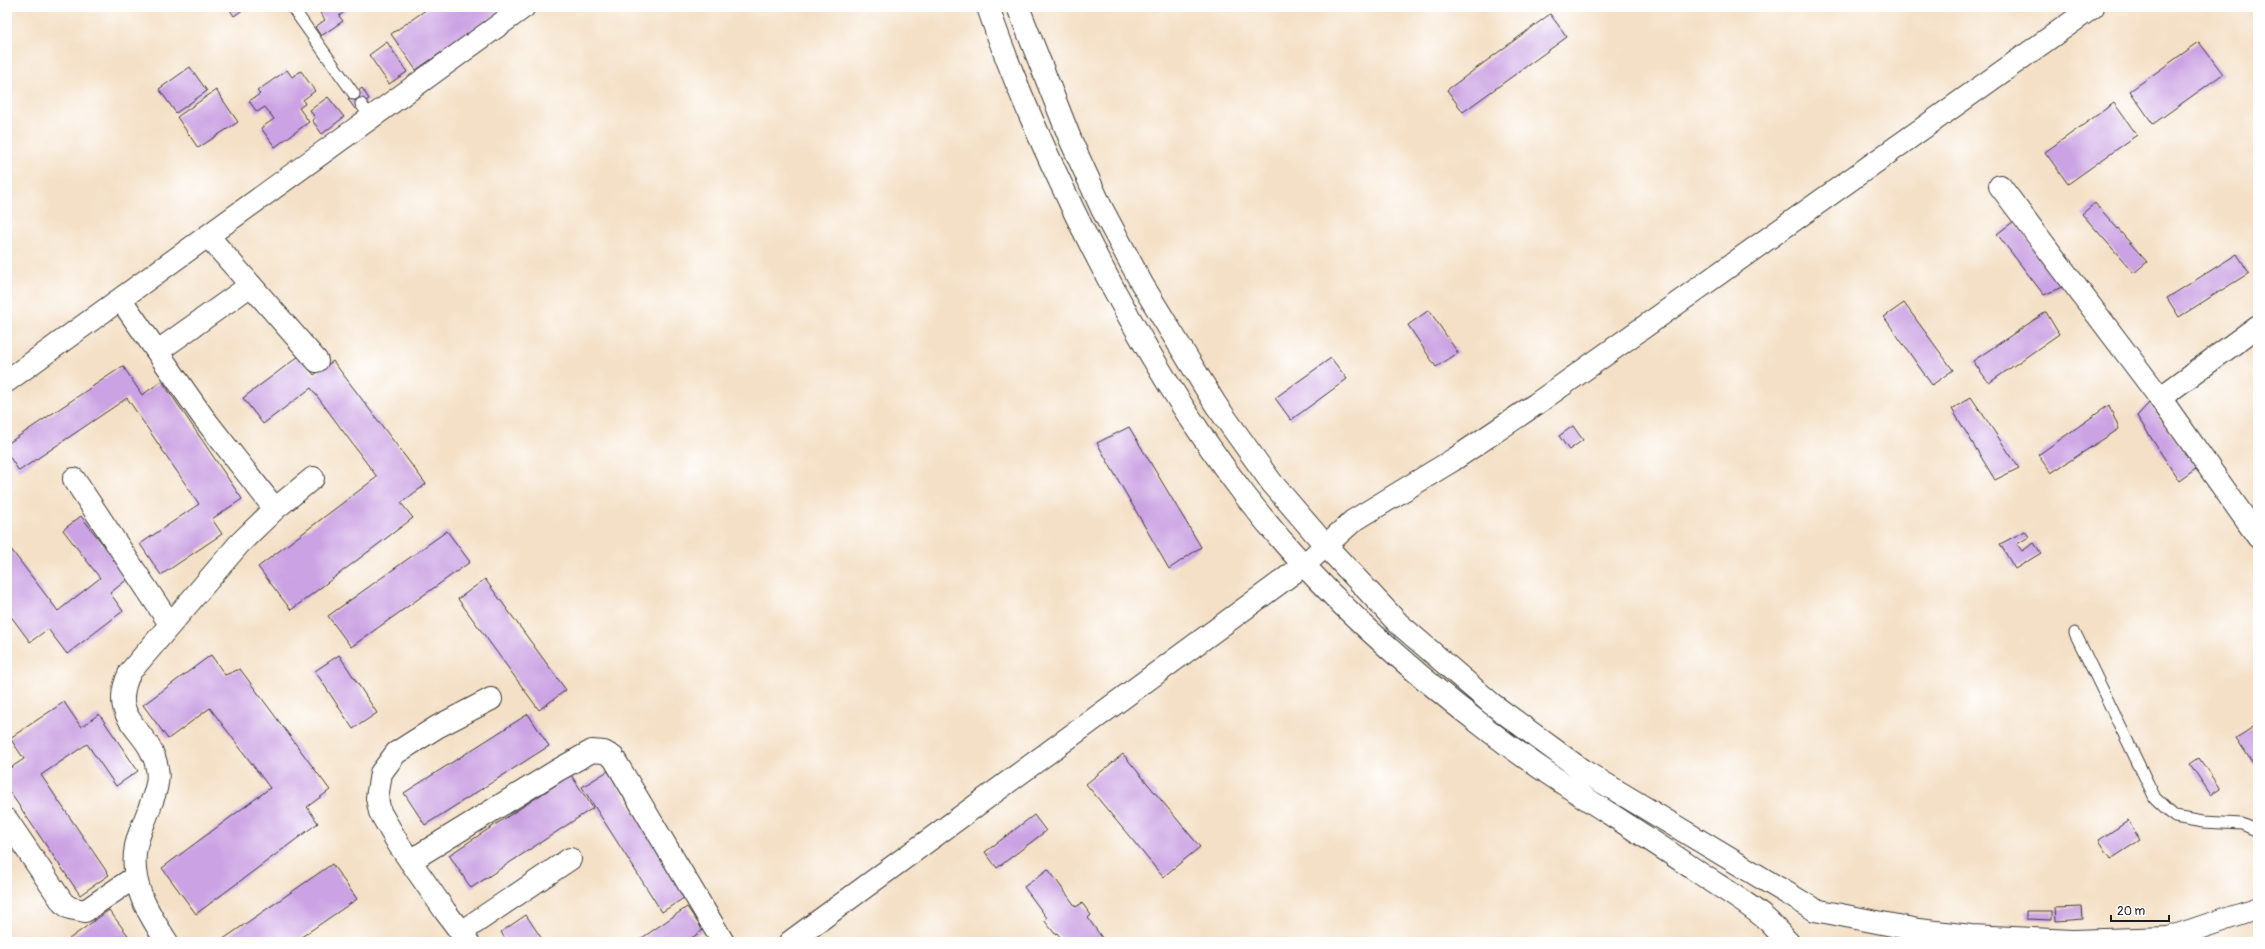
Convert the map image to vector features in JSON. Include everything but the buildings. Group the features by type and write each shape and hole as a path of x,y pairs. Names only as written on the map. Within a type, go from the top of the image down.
{"main road":[{"path":"7,381 208,236 366,111 524,7"},
{"path":"988,7 1004,56 1027,110 1076,216 1119,300 1204,438 1248,499 1304,565 1368,628 1442,694 1566,787 1658,844 1766,919 1788,942"},
{"path":"1018,7 1071,141 1102,209 1142,284 1216,405 1272,483 1326,546 1398,623 1492,704 1582,770 1815,910 1918,930 1971,936 2072,942 2163,940 2258,908"},
{"path":"790,942 1304,565 1353,521 1453,460 1536,404 2093,7"},
{"path":"2000,186 2160,398 2258,537"},
{"path":"208,236 317,361"},
{"path":"158,351 251,285"},
{"path":"120,300 158,351 203,417 274,509"},
{"path":"2160,398 2258,326"},
{"path":"167,942 140,895 135,877 136,846 158,777 154,754 123,709 123,687 130,672 239,544 274,509 313,478"},
{"path":"74,479 170,624"},
{"path":"491,699 437,727 396,752 381,773 377,798 380,812 410,861 465,937 570,859"},
{"path":"410,861 558,770 592,751 604,752 613,757 723,942"},
{"path":"7,820 64,903 70,908 85,911 135,877"}],"lane":[{"path":"292,7 354,94"},
{"path":"2075,633 2155,798 2175,817 2242,824 2258,831"}]}
